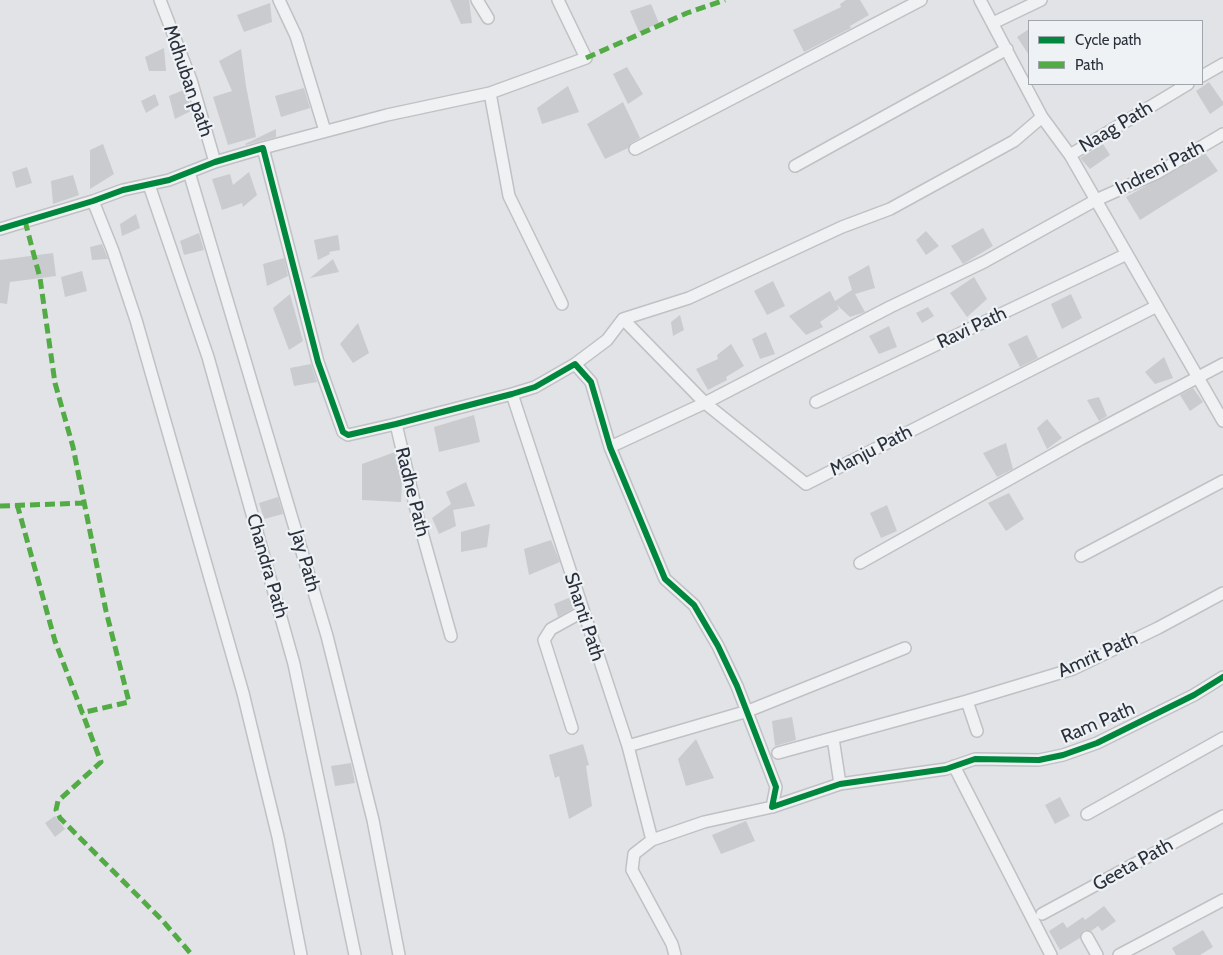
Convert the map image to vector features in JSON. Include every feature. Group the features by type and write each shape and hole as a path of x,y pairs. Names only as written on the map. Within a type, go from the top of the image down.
{"street":[{"name":"Mdhuban path","path":"160,0 191,80 215,162"},
{"path":"279,0 296,36 324,131"},
{"path":"477,0 488,18"},
{"path":"635,150 921,0"},
{"path":"980,0 1042,117 1070,155 1223,421"},
{"path":"993,23 1041,0"},
{"path":"0,229 123,190 169,180 215,162 324,131 443,102 490,93 586,58 560,1"},
{"path":"795,166 1007,49"},
{"path":"1203,75 1223,64"},
{"name":"Naag Path","path":"1070,155 1186,85"},
{"path":"490,93 509,196 562,304"},
{"path":"263,148 318,362 339,425 348,435 535,387 575,364 607,340 624,319 689,298 842,227 890,209 1014,141 1042,117"},
{"name":"Indreni Path","path":"610,447 705,403 890,307 984,262 1096,200 1158,173 1223,134"},
{"name":"Jay Path","path":"189,172 326,636 373,820 399,955"},
{"name":"Chandra Path","path":"149,185 208,357 294,664 355,955"},
{"path":"93,201 113,251 139,329 242,693 278,837 301,955"},
{"name":"Ravi Path","path":"816,402 1127,254"},
{"name":"Manju Path","path":"624,319 705,403 806,484 1157,306"},
{"path":"575,364 591,382 610,447 665,579 694,605 718,646 748,711 776,787 772,807"},
{"path":"860,563 1081,439 1223,364"},
{"name":"Shanti Path","path":"512,394 582,612 628,746 652,840"},
{"name":"Radhe Path","path":"396,424 451,636"},
{"path":"1081,556 1223,481"},
{"name":"Amrit Path","path":"778,753 967,701 1073,669 1223,593"},
{"path":"572,728 544,640 551,629 582,612"},
{"path":"628,746 748,711 905,648"},
{"name":"Ram Path","path":"652,840 704,822 772,807 840,784 954,766 975,759 1039,760 1063,756 1097,743 1194,695 1223,676"},
{"path":"967,701 978,731"},
{"path":"834,738 840,784"},
{"path":"1087,814 1223,738"},
{"path":"954,766 1051,955"},
{"name":"Geeta Path","path":"1042,914 1223,816"},
{"path":"652,840 634,854 632,870 672,944 675,955"},
{"path":"1120,955 1223,900"},
{"path":"1087,937 1097,955"}],"building":[{"path":"450,0 469,0 472,23 461,24"},
{"path":"846,0 860,0 869,15 850,26 851,28 804,52 793,30 841,7 840,4"},
{"path":"270,3 272,22 244,32 237,15"},
{"path":"651,4 659,23 639,32 630,11"},
{"path":"1028,30 1028,54 1017,37"},
{"path":"164,48 166,71 149,71 145,57"},
{"path":"241,49 256,137 228,145 213,97 232,91 219,61"},
{"path":"627,67 643,94 628,104 613,74"},
{"path":"1209,82 1223,102 1223,105 1210,114 1196,91"},
{"path":"568,86 579,112 542,124 537,108"},
{"path":"304,88 310,108 281,117 275,96"},
{"path":"186,89 191,111 175,119 169,96"},
{"path":"155,94 159,105 146,113 141,101"},
{"path":"623,102 640,138 631,143 628,148 605,159 587,124"},
{"path":"276,129 276,137 245,144"},
{"path":"103,144 114,174 90,189 90,150"},
{"path":"1103,144 1110,155 1090,169 1080,158"},
{"path":"1205,153 1218,171 1140,220 1126,197"},
{"path":"27,167 32,183 16,188 12,172"},
{"path":"249,172 257,195 243,207 242,203 222,210 212,179 230,174 233,185"},
{"path":"73,175 79,195 53,204 51,181"},
{"path":"136,214 140,228 122,236 120,224"},
{"path":"983,228 993,246 963,264 951,246"},
{"path":"926,231 939,246 926,255 916,240"},
{"path":"199,233 204,250 184,255 180,241"},
{"path":"338,235 340,250 329,252 330,254 318,260 314,240"},
{"path":"102,244 108,259 92,260 90,247"},
{"path":"53,253 56,276 10,282 7,304 0,303 0,260"},
{"path":"284,258 288,276 267,286 263,264"},
{"path":"333,259 339,272 310,278"},
{"path":"869,265 875,288 855,294 865,312 850,317 837,305 839,309 820,322 823,327 806,335 789,316 830,291 835,301 852,290 848,277"},
{"path":"82,271 87,291 65,297 61,277"},
{"path":"974,277 987,299 967,317 950,293"},
{"path":"773,281 785,306 767,315 754,291"},
{"path":"290,294 303,341 289,350 273,308"},
{"path":"1071,294 1082,318 1062,329 1051,304"},
{"path":"928,307 934,316 922,323 916,313"},
{"path":"680,315 684,330 673,336 671,322"},
{"path":"358,323 369,353 353,363 340,344"},
{"path":"889,326 897,347 879,354 869,336"},
{"path":"766,332 775,354 760,359 752,339"},
{"path":"1027,335 1038,358 1020,367 1008,344"},
{"path":"731,344 744,366 726,377 727,380 708,390 696,369 718,359 717,355"},
{"path":"1164,357 1173,378 1155,384 1145,372"},
{"path":"311,364 317,382 294,386 290,368"},
{"path":"1193,388 1203,402 1190,411 1180,395"},
{"path":"1099,397 1107,416 1099,421 1087,400"},
{"path":"474,415 480,442 439,452 434,427"},
{"path":"1047,419 1062,438 1047,449 1037,428"},
{"path":"1006,443 1013,469 997,477 983,453"},
{"path":"395,452 402,480 401,502 362,500 362,464"},
{"path":"466,482 475,506 453,510 456,526 439,534 432,518 451,504 446,492"},
{"path":"1009,493 1024,519 1006,531 988,503"},
{"path":"278,497 283,514 264,519 259,503"},
{"path":"887,505 897,531 881,538 870,513"},
{"path":"490,524 487,547 461,552 461,532"},
{"path":"551,540 560,562 529,575 524,549"},
{"path":"571,597 574,608 558,617 554,604"},
{"path":"792,717 796,740 775,746 772,721"},
{"path":"696,739 714,778 686,786 678,759"},
{"path":"583,744 589,765 586,766 592,806 569,819 559,776 555,778 549,755"},
{"path":"351,763 355,783 335,786 331,766"},
{"path":"1060,797 1070,816 1055,824 1045,805"},
{"path":"55,816 65,829 55,837 45,823"},
{"path":"746,821 755,841 721,854 712,835"},
{"path":"1104,906 1116,921 1102,931 1098,926 1091,931 1084,930 1080,938 1060,950 1049,931 1063,922 1067,928 1083,917 1085,920"},
{"path":"1203,930 1213,947 1200,955 1176,955 1172,948"}],"marked path":[{"path":"586,58 687,13 725,0"},
{"path":"25,221 40,278 55,383 73,447 106,611 129,702 81,713"},
{"path":"0,506 85,503"},
{"path":"17,504 55,641 101,762 58,801 56,810 60,818 162,920 192,955"}],"cycle path":[{"path":"0,229 123,190 169,180 215,162 263,148 318,362 343,432 348,435 512,394 535,387 575,364 591,382 610,447 665,579 694,605 718,646 737,686 776,787 772,807 840,784 946,769 975,759 1039,760 1063,755 1097,743 1194,695 1223,677"}]}
